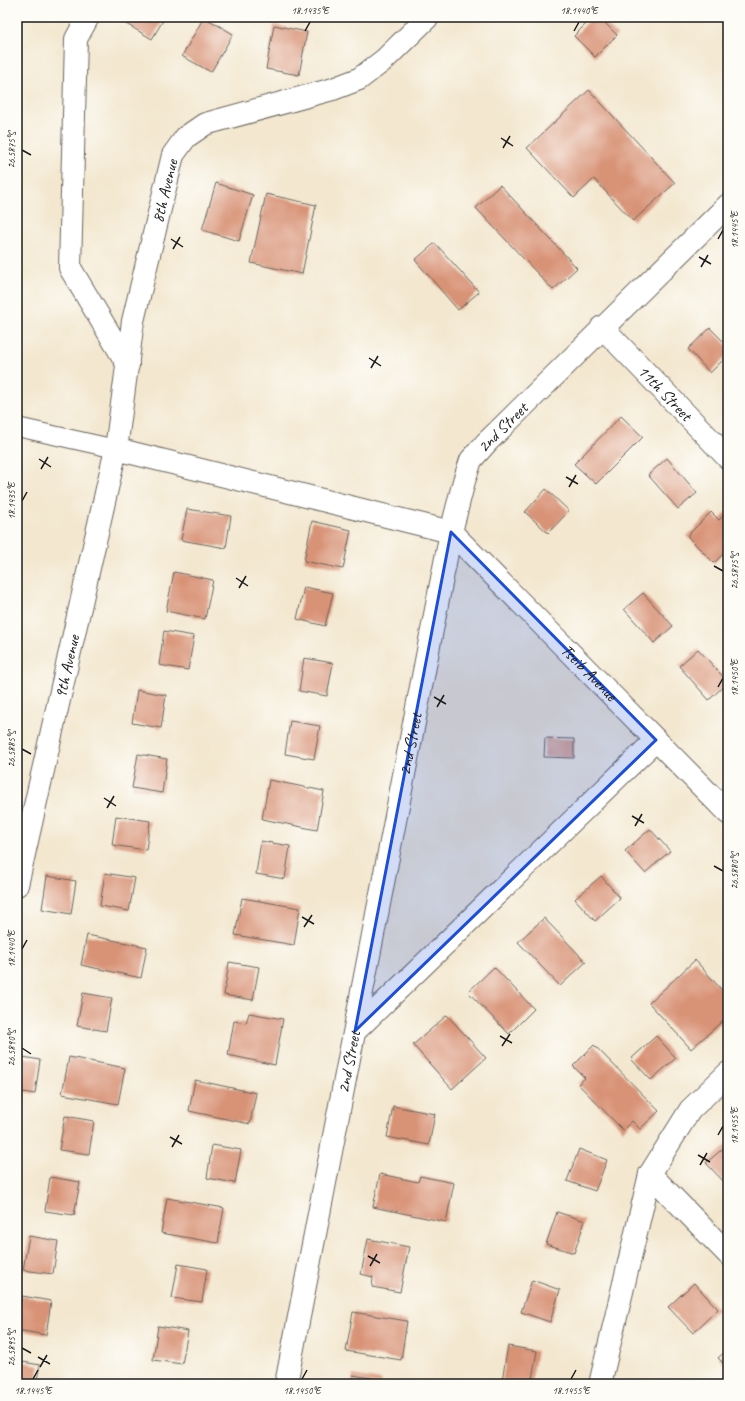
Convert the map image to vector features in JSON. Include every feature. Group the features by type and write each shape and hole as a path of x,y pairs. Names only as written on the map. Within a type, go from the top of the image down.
{"street":[{"path":"88,17 76,39 70,268 128,365"},
{"name":"8th Avenue","path":"116,449 134,321 173,155 186,137 205,124 333,89 359,79 384,60 428,17"},
{"name":"2nd Street","path":"286,1384 451,532 471,460 487,442 602,327 728,205"},
{"name":"11th Street","path":"602,327 728,458"},
{"path":"116,449 451,532"},
{"name":"9th Avenue","path":"17,885 116,449"},
{"name":"Tseib Avenue","path":"451,532 728,813"},
{"path":"355,1032 656,740"},
{"path":"600,1384 650,1174 690,1110 728,1073"},
{"path":"650,1174 728,1254"}],"lane":[{"path":"17,426 116,449"}],"highlighted area":[{"path":"451,532 656,740 355,1031"}],"building":[{"path":"126,17 165,17 152,39 123,22"},
{"path":"204,17 233,34 211,72 182,56"},
{"path":"593,17 599,17 617,35 595,57 574,36"},
{"path":"274,25 307,32 299,75 266,69"},
{"path":"589,90 675,183 633,221 594,179 574,198 527,148"},
{"path":"216,183 253,195 239,241 202,230"},
{"path":"500,185 577,268 553,290 476,208"},
{"path":"266,194 316,205 302,274 251,263"},
{"path":"435,243 479,292 458,310 415,260"},
{"path":"710,328 728,346 728,355 710,373 688,349"},
{"path":"621,416 643,437 596,484 574,464"},
{"path":"667,458 697,493 678,509 648,475"},
{"path":"546,489 569,511 548,533 525,512"},
{"path":"187,509 231,516 226,548 181,540"},
{"path":"728,511 728,549 714,563 687,536 711,512 719,520"},
{"path":"312,521 351,530 343,569 304,561"},
{"path":"174,572 213,580 205,619 166,611"},
{"path":"304,587 333,593 325,626 297,619"},
{"path":"643,593 673,626 654,643 624,609"},
{"path":"164,631 194,636 188,670 159,665"},
{"path":"698,649 728,682 709,700 679,666"},
{"path":"304,658 333,663 327,696 299,691"},
{"path":"137,690 166,695 161,728 132,723"},
{"path":"290,721 320,726 314,759 285,754"},
{"path":"545,738 574,739 574,758 544,757"},
{"path":"138,754 167,759 162,793 132,788"},
{"path":"269,780 324,791 317,830 262,819"},
{"path":"116,816 150,821 146,850 112,845"},
{"path":"650,829 670,851 645,873 625,851"},
{"path":"261,841 290,846 285,879 256,874"},
{"path":"105,873 135,878 129,911 100,906"},
{"path":"47,876 76,881 71,914 42,909"},
{"path":"601,876 620,898 595,921 575,899"},
{"path":"242,898 300,908 294,945 235,935"},
{"path":"544,918 586,962 560,986 518,942"},
{"path":"87,935 147,947 141,978 81,965"},
{"path":"695,960 728,997 728,1016 691,1049 649,1003"},
{"path":"229,962 259,967 253,1000 224,995"},
{"path":"494,967 534,1009 509,1034 468,992"},
{"path":"83,993 112,998 106,1031 77,1026"},
{"path":"249,1013 283,1019 275,1065 228,1055 234,1021 246,1023"},
{"path":"447,1015 486,1058 452,1089 413,1045"},
{"path":"656,1036 676,1058 651,1080 631,1059"},
{"path":"594,1045 659,1111 640,1129 632,1121 623,1130 578,1084 585,1078 573,1066"},
{"path":"17,1056 40,1060 35,1094 17,1091"},
{"path":"69,1057 125,1068 118,1104 62,1094"},
{"path":"195,1080 256,1093 250,1124 189,1111"},
{"path":"393,1106 435,1114 429,1145 387,1137"},
{"path":"65,1116 94,1121 89,1154 59,1150"},
{"path":"728,1144 728,1184 727,1185 706,1163"},
{"path":"212,1145 241,1150 235,1183 207,1178"},
{"path":"579,1149 607,1160 595,1191 567,1181"},
{"path":"380,1174 418,1182 420,1176 454,1183 446,1222 373,1207"},
{"path":"50,1177 80,1182 74,1215 45,1211"},
{"path":"167,1198 224,1208 218,1243 161,1233"},
{"path":"557,1212 585,1221 574,1253 546,1244"},
{"path":"29,1236 58,1241 53,1274 23,1270"},
{"path":"368,1239 409,1247 400,1292 372,1287 373,1277 361,1274"},
{"path":"178,1264 207,1269 202,1302 172,1298"},
{"path":"532,1280 560,1290 550,1322 521,1312"},
{"path":"694,1283 718,1309 693,1333 668,1307"},
{"path":"22,1296 51,1301 46,1335 17,1330"},
{"path":"353,1312 407,1321 401,1360 346,1351"},
{"path":"158,1326 188,1331 182,1364 153,1360"},
{"path":"508,1346 537,1351 531,1384 502,1380"},
{"path":"728,1349 728,1368 718,1358"},
{"path":"17,1361 40,1365 36,1384 17,1384"},
{"path":"353,1375 382,1380 381,1384 351,1384"}]}
